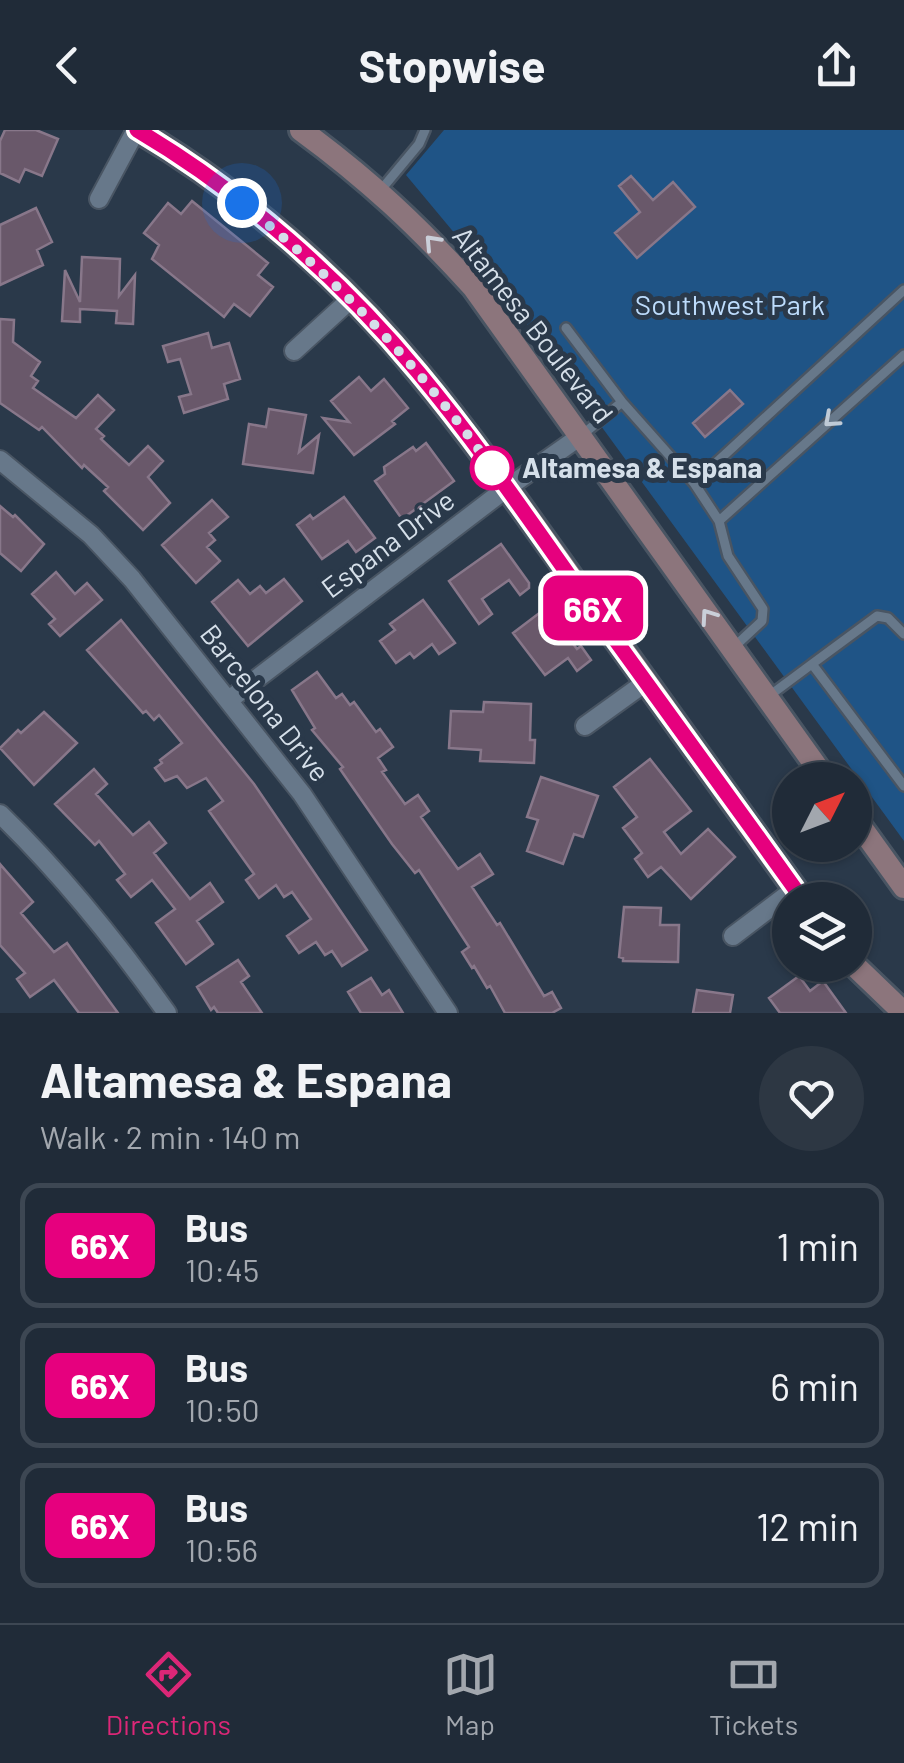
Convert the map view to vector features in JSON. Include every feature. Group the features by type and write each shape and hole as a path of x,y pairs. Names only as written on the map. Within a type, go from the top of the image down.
{"main road":[{"path":"136,130 178,154 220,186 352,298 418,372 507,488 790,882"},
{"name":"Altamesa Boulevard","path":"301,130 380,191 474,288 813,762"},
{"path":"872,844 904,888"},
{"path":"863,982 883,1013"},
{"path":"870,982 904,1013"}],"street":[{"path":"100,200 136,130"},
{"path":"294,351 352,298"},
{"name":"Espana Drive","path":"230,700 582,435"},
{"name":"Barcelona Drive","path":"0,460 91,535 230,700 302,794 448,1013"},
{"path":"585,726 646,682"},
{"path":"0,814 94,917 167,1013"},
{"path":"733,936 772,911"}],"lane":[{"path":"380,191 420,144 426,130"},
{"path":"694,483 904,290"},
{"path":"566,328 622,402 694,483 719,521 728,556 764,609 762,621 732,649"},
{"path":"719,521 904,355"},
{"path":"582,435 622,402"},
{"path":"767,698 877,616 888,618 904,634"},
{"path":"812,664 904,786"}],"green space":[{"name":"Southwest Park","path":"444,130 904,130 904,841 872,797 872,762 846,762 501,289 406,175"}],"building":[{"path":"5,130 36,130 58,139 42,176 25,169 19,182 0,173 0,141"},
{"path":"631,176 653,200 673,182 695,207 637,258 615,233 640,212 619,186"},
{"path":"192,201 268,263 258,275 273,287 250,316 234,304 224,317 152,259 159,245 144,233 168,203 181,214"},
{"path":"36,208 52,242 37,250 43,265 0,285 0,225"},
{"path":"82,257 120,259 119,296 135,275 133,324 116,323 117,311 80,309 80,322 62,321 65,270 80,302"},
{"path":"0,319 14,320 13,342 40,362 31,376 38,381 33,388 76,418 98,395 114,410 96,429 104,436 101,439 129,465 148,446 163,461 148,477 170,503 143,530 104,491 108,487 84,465 82,468 42,427 39,430 0,403"},
{"path":"208,333 212,348 229,343 240,379 224,384 228,399 184,413 179,397 191,394 180,359 168,362 163,346"},
{"path":"359,377 371,391 384,379 408,408 392,421 395,424 354,455 323,418 349,422 331,401"},
{"path":"730,390 743,404 705,437 693,423"},
{"path":"269,409 306,415 299,452 319,435 313,473 243,464 249,424 266,427"},
{"path":"426,443 454,481 402,519 375,481 385,474 384,467"},
{"path":"344,497 375,538 356,552 348,541 322,559 297,525 310,515 313,519"},
{"path":"212,500 228,517 209,533 215,540 207,547 220,561 196,583 162,545"},
{"path":"0,506 44,544 21,571 0,553"},
{"path":"501,544 529,588 520,595 509,580 482,599 492,614 479,624 449,581"},
{"path":"56,572 75,594 87,583 102,600 60,636 49,624 55,619 32,594"},
{"path":"284,579 302,601 248,646 212,602 238,580 250,594 260,586 266,593"},
{"path":"423,600 455,643 439,654 432,644 414,658 410,653 396,663 380,641 395,630 390,624"},
{"path":"546,608 577,649 581,646 591,660 577,671 568,658 545,675 513,633"},
{"path":"121,620 254,784 367,950 342,966 332,951 325,955 316,942 299,953 287,936 311,919 292,892 284,897 276,885 259,898 246,880 254,874 209,811 223,801 206,778 187,788 177,776 165,781 155,768 182,743 159,715 154,720 146,711 143,713 87,650"},
{"path":"317,672 336,698 342,694 350,705 354,702 376,732 380,729 393,747 378,758 386,770 382,772 405,804 418,795 429,811 421,817 458,869 480,854 493,874 472,887 497,925 500,923 544,996 552,992 561,1008 552,1013 505,1013 490,986 487,988 472,968 462,952 469,947 419,870 415,873 392,844 340,769 343,767 312,730 315,728 292,690"},
{"path":"484,702 531,704 534,763 480,761 481,750 449,748 451,711 483,712"},
{"path":"44,712 77,743 34,785 0,748"},
{"path":"650,759 691,811 664,832 681,854 708,829 735,857 691,899 661,867 648,877 635,859 642,853 623,828 637,817 614,787"},
{"path":"94,769 107,784 96,794 133,835 149,822 166,843 154,853 190,899 210,883 223,902 197,921 213,944 186,964 156,923 175,909 152,880 131,897 117,880 125,874 99,841 95,845 55,804"},
{"path":"541,777 598,796 583,837 574,834 563,864 527,851 538,820 527,817"},
{"path":"0,864 33,902 21,913 54,952 67,943 118,1013 79,1013 54,980 30,997 17,979 25,973 0,945"},
{"path":"624,907 661,908 660,925 679,925 678,962 623,961 619,957"},
{"path":"238,960 249,976 241,982 262,1013 218,1013 214,1007 211,1010 197,987"},
{"path":"371,978 382,995 389,990 403,1013 361,1013 348,992"},
{"path":"791,982 803,982 810,991 824,982 846,1013 780,1013 769,998"},
{"path":"697,990 733,995 730,1013 693,1013"}],"bus line":[{"name":"66X","path":"137,130 178,154 264,220 352,298 386,334 507,488 790,882"}],"place":[{"name":"Altamesa & Espana","path":"492,468"}],"route":[{"path":"242,203 352,298 386,334 492,468"}]}
